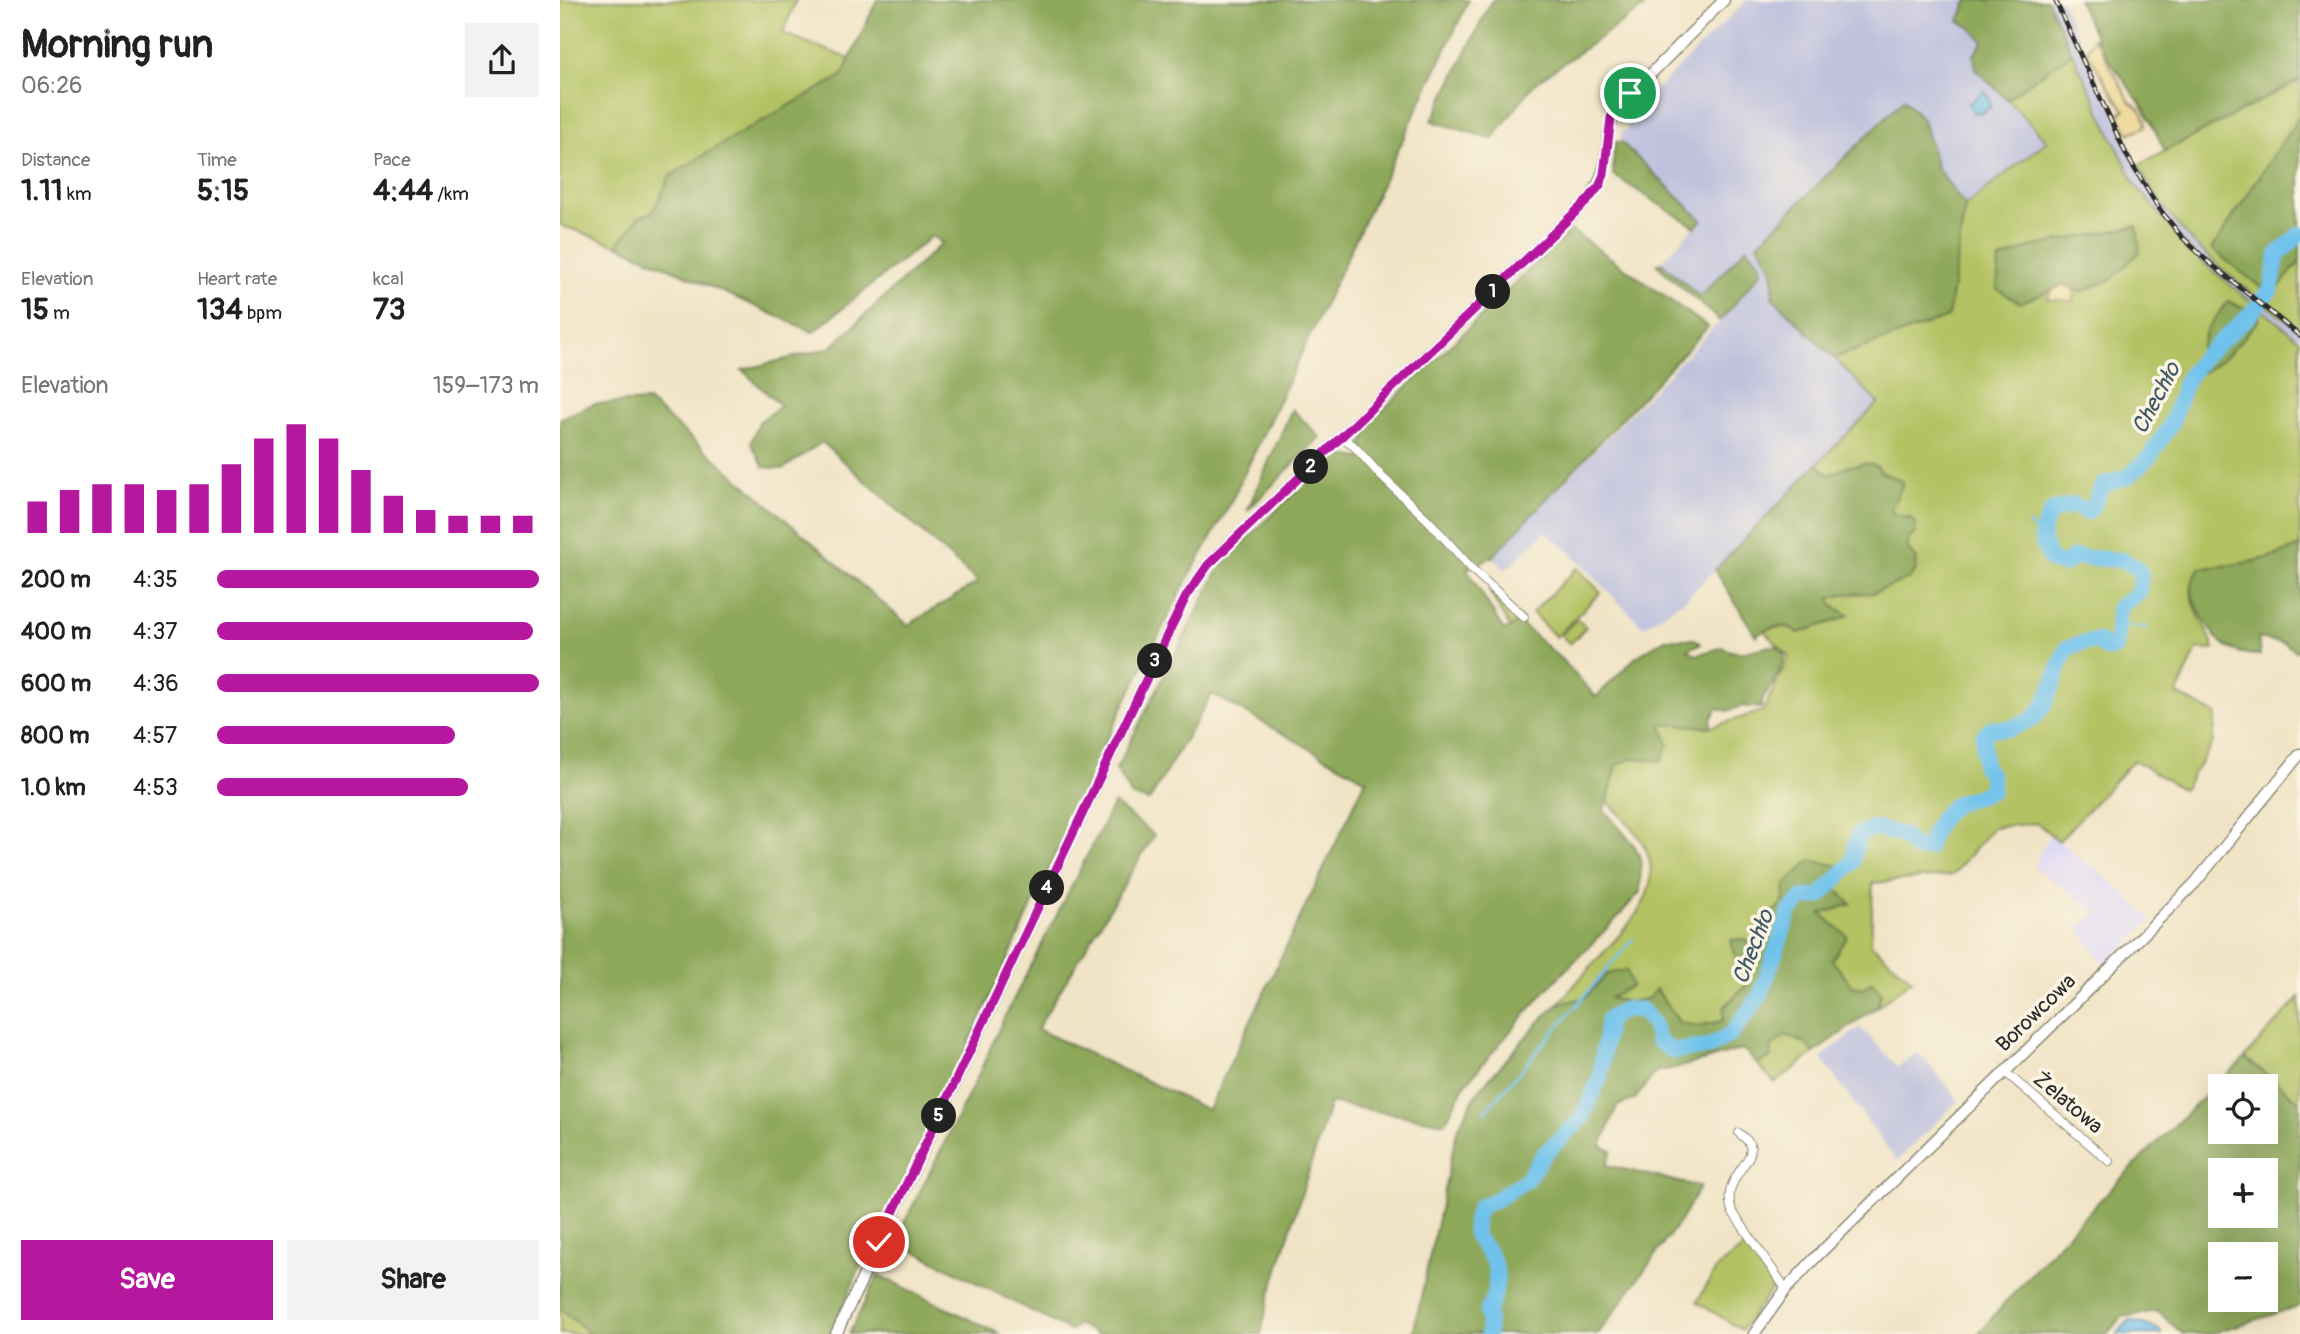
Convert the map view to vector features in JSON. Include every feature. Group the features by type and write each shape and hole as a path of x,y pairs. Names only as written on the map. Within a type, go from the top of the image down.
{"street":[{"path":"836,1334 1187,595 1208,565 1588,200 1600,185 1604,174 1611,118 1618,107 1724,0"},
{"path":"1343,437 1428,520 1472,570 1524,617"},
{"name":"Borowcowa","path":"1754,1334 1786,1289 1844,1229 2197,881 2300,754"},
{"name":"Żelatowa","path":"2004,1071 2109,1161"},
{"path":"1739,1133 1749,1142 1751,1148 1730,1185 1728,1201 1732,1211 1786,1289"}],"shaded area":[{"path":"1747,0 1968,0 1959,21 1970,27 1983,41 1976,70 2047,141 1965,206 1937,168 1923,120 1758,244 1774,274 1772,298 1879,403 1686,599 1643,627 1567,549 1545,532 1506,570 1492,557 1722,319 1762,271 1747,248 1700,297 1661,262 1701,220 1621,142 1622,130 1626,131 1628,124 1625,120"},
{"path":"2047,0 2061,0 2149,187 2174,221 2259,298 2254,304 2200,260 2135,184"},
{"path":"2266,304 2300,331 2300,340 2261,309"},
{"path":"2050,834 2108,879 2152,919 2105,966 2078,928 2095,912 2034,867"},
{"path":"1860,1027 1898,1067 1918,1052 1959,1100 1897,1161 1821,1058"}],"green space":[{"path":"560,0 796,0 783,33 850,59 842,76 671,176 653,212 640,216 617,245 560,225"},
{"path":"877,0 1469,0 1229,506 1183,587 1120,712 994,990 872,1247 862,1262 832,1334 590,1334 560,1308 560,419 593,404 648,401 908,625 978,582 822,442 783,469 764,467 751,443 759,422 781,406 742,370 830,348 942,243 932,236 813,332 617,245 640,216 653,212 670,176 842,76"},
{"path":"1492,0 1654,0 1535,83 1492,139 1432,121"},
{"path":"1968,0 2047,0 2072,53 2007,99 1976,70 1974,55 1983,41 1970,27 1959,21"},
{"path":"2078,0 2300,0 2300,80 2165,151 2145,110 2099,45"},
{"path":"2072,53 2135,184 2200,260 2254,304 2244,308 2228,301 2203,372 2230,353 2261,309 2300,340 2300,546 2252,562 2201,568 2191,589 2192,599 2214,650 2197,649 2177,694 2216,714 2213,743 2183,790 2134,760 2059,841 2037,823 1993,827 1953,875 1873,883 1871,944 1912,980 1878,1006 1881,992 1872,983 1863,988 1852,986 1832,960 1820,913 1851,904 1836,889 1783,903 1761,923 1766,938 1754,945 1743,939 1737,963 1748,984 1739,991 1723,1021 1699,1026 1680,1023 1656,989 1648,999 1628,1002 1609,998 1607,974 1585,998 1558,1004 1632,920 1646,898 1650,885 1649,858 1642,842 1608,802 1617,765 1632,758 1661,724 1711,727 1763,711 1789,656 1763,630 1786,627 1798,633 1843,618 1848,615 1834,607 1829,599 1843,594 1873,593 1908,579 1908,539 1916,532 1910,517 1889,512 1902,481 1881,472 1829,475 1817,464 1878,403 1834,358 1948,317 1965,206 2047,141 2007,99"},
{"path":"2300,80 2300,115 2212,249 2272,295 2300,261 2300,331 2231,277 2188,237 2153,191 2139,165"},
{"path":"1904,99 1923,120 1937,168 1965,206 1948,317 1834,358 1772,297 1771,269 1758,244"},
{"path":"2300,115 2300,230 2283,253 2300,233 2300,261 2272,296 2212,249"},
{"path":"1614,142 1621,142 1702,220 1695,227 1613,175"},
{"path":"2137,226 2140,252 2112,279 2081,292 2063,285 2020,303 1997,289 1999,260 2034,246"},
{"path":"1571,230 1708,327 1492,557 1467,569 1504,631 1519,622 1562,660 1596,697 1636,657 1665,639 1695,639 1701,644 1688,649 1696,655 1723,647 1730,651 1743,652 1777,646 1785,655 1779,673 1763,698 1761,708 1742,706 1727,711 1717,708 1711,720 1711,727 1661,724 1668,744 1661,761 1632,758 1617,765 1604,810 1634,845 1641,859 1640,892 1544,992 1463,1087 1445,1123 1330,1103 1268,1301 1261,1334 1097,1334 1078,1324 1070,1331 905,1246 900,1231 1003,1020 1114,803 1154,835 1037,1029 1208,1110 1366,780 1212,694 1149,801 1132,796 1116,769 1221,565 1334,453 1360,458 1366,453 1362,444 1366,436 1364,428"},
{"path":"1747,247 1762,271 1720,321 1657,265 1661,262 1700,297"},
{"path":"2228,301 2244,308 2254,304 2261,309 2258,321 2230,353 2204,372 2197,359 2206,331"},
{"path":"1292,409 1320,437 1247,511"},
{"path":"1865,463 1877,466 1881,472 1902,481 1890,511 1916,523 1916,532 1908,540 1908,550 1917,559 1916,570 1908,579 1873,593 1844,594 1829,599 1834,607 1849,615 1843,618 1798,633 1783,626 1766,630 1756,636 1715,570 1817,464 1829,475 1846,467"},
{"path":"2300,546 2300,650 2296,651 2284,643 2258,638 2260,655 2255,655 2236,651 2221,643 2193,598 2192,583 2200,568 2251,562"},
{"path":"1577,568 1601,592 1556,637 1532,613"},
{"path":"1488,589 1522,619 1510,628"},
{"path":"1577,619 1586,627 1570,644 1561,635"},
{"path":"1810,860 1845,867 1846,878 1836,889 1851,904 1821,914 1847,936 1832,960 1852,986 1863,988 1872,982 1881,992 1878,1006 1814,1053 1807,1044 1786,1035 1772,1046 1771,1057 1757,1064 1743,1049 1656,1072 1635,1099 1617,1106 1601,1146 1612,1151 1606,1165 1700,1187 1682,1218 1598,1334 1413,1334 1457,1130 1476,1094 1558,1004 1585,998 1607,974 1626,970 1632,986 1610,998 1628,1002 1648,999 1656,989 1680,1023 1699,1026 1723,1021 1724,1007 1748,984 1737,963 1731,940 1743,939 1754,945 1765,938 1761,923 1783,903 1785,885"},
{"path":"2300,997 2300,1102 2278,1084 2278,1074 2266,1074 2245,1057"},
{"path":"1786,1035 1807,1044 1814,1053 1775,1083 1757,1064 1771,1057 1772,1046"},
{"path":"2245,1058 2265,1074 2228,1074"},
{"path":"2278,1084 2300,1102 2300,1306 2210,1334 2183,1334 2157,1311 2121,1317 2107,1334 1978,1334 2074,1227 2208,1093 2208,1144 2278,1144"},
{"path":"1748,1244 1773,1287 1742,1330 1697,1302 1717,1268"},
{"path":"878,1275 1000,1334 849,1334"},
{"path":"560,1308 590,1334 560,1334"}],"sand":[{"path":"2093,38 2130,102 2142,112 2146,126 2129,134 2119,114 2125,110 2087,51"},
{"path":"2064,285 2074,289 2073,301 2047,299 2052,290"}],"water":[{"path":"1985,91 1990,107 1982,113 1974,112 1968,104"},
{"path":"2130,1320 2158,1329 2162,1334 2117,1334"}],"waterway":[{"name":"Chechło","path":"1488,1334 1487,1312 1494,1295 1496,1269 1475,1234 1479,1207 1526,1180 1544,1154 1582,1118 1600,1077 1608,1019 1626,1009 1642,1010 1653,1024 1658,1041 1672,1051 1709,1047 1731,1034 1760,996 1790,911 1803,898 1820,896 1852,863 1858,835 1874,828 1902,835 1917,850 1928,848 1936,826 1952,807 1992,790 1990,774 1984,766 1983,737 1991,728 2008,729 2033,719 2045,704 2067,648 2098,641 2106,649 2115,648 2119,607 2139,592 2141,574 2137,568 2122,560 2074,557 2063,565 2050,560 2042,535 2044,525 2052,511 2073,505 2087,512 2103,485 2129,476 2151,455 2171,424 2187,378 2206,354 2247,318 2271,289 2278,254 2300,234"},
{"name":"Chechło","path":"2276,248 2281,252"},
{"path":"2029,524 2040,536"},
{"path":"2116,627 2147,627"},
{"path":"1485,1112 1633,939"}],"railway":[{"path":"2055,0 2127,156 2158,207 2181,236 2205,259 2300,336"}],"route":[{"path":"879,1242 1172,625 1197,578 1588,200 1600,185 1604,174 1611,118 1630,93"}]}
